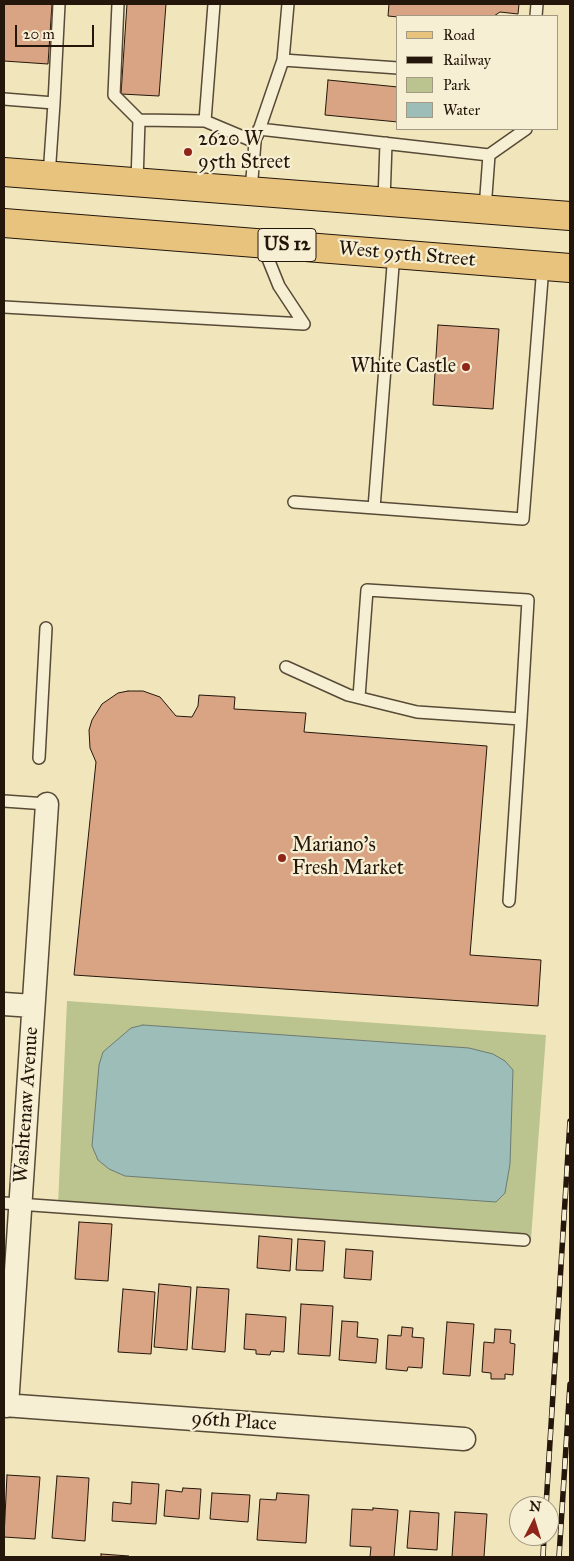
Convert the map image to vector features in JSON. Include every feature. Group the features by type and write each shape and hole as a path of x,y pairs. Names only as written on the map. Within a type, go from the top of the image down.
{"main road":[{"path":"4,172 570,216"},
{"name":"West 95th Street","path":"4,223 570,268"}],"street":[{"name":"Washtenaw Avenue","path":"6,1406 12,1204 33,1006 47,804"},
{"path":"4,1004 33,1006"},
{"name":"96th Place","path":"6,1406 464,1440"}],"lane":[{"path":"49,176 59,4"},
{"path":"118,4 114,95 139,120 205,121 255,142"},
{"path":"205,121 214,4"},
{"path":"251,191 255,142 283,60 288,4"},
{"path":"283,60 396,68"},
{"path":"4,99 54,103"},
{"path":"137,182 139,120"},
{"path":"260,129 490,155 525,130"},
{"path":"384,201 386,143"},
{"path":"485,209 490,155"},
{"path":"4,307 304,324 278,286 262,243"},
{"path":"374,508 394,253"},
{"path":"294,502 523,520 543,266"},
{"path":"359,698 367,590 528,600 509,901"},
{"path":"39,758 46,628"},
{"path":"286,667 348,695 418,712 521,719"},
{"path":"4,801 47,804"},
{"path":"12,1204 524,1240"}],"green space":[{"path":"67,1001 546,1035 531,1239 58,1205"}],"water":[{"path":"143,1025 469,1048 493,1054 505,1061 513,1070 510,1164 505,1193 496,1202 125,1176 109,1169 98,1160 92,1146 99,1065 103,1052 131,1028"}],"building":[{"path":"4,4 52,4 48,64 4,61"},
{"path":"127,4 166,4 159,96 121,94"},
{"path":"389,4 519,4 518,14 500,12 496,15 388,16"},
{"path":"328,80 396,87 396,122 325,115"},
{"name":"White Castle","path":"438,325 499,329 493,409 433,405"},
{"name":"Mariano's Fresh Market","path":"143,691 160,697 176,716 192,717 198,706 199,695 235,697 234,709 306,713 304,732 487,746 470,955 541,960 538,1006 74,975 96,762 90,748 89,730 92,720 102,704 118,693"},
{"path":"79,1222 112,1224 108,1281 75,1279"},
{"path":"259,1236 292,1239 290,1271 257,1268"},
{"path":"298,1239 325,1241 323,1271 296,1270"},
{"path":"346,1249 373,1251 371,1280 344,1278"},
{"path":"159,1284 191,1287 187,1350 154,1347"},
{"path":"197,1287 229,1289 225,1352 192,1349"},
{"path":"123,1289 155,1292 151,1354 118,1352"},
{"path":"301,1304 333,1306 330,1356 298,1354"},
{"path":"246,1314 286,1317 284,1352 271,1351 270,1355 256,1354 256,1350 244,1349"},
{"path":"342,1321 358,1322 357,1337 378,1339 376,1363 339,1360"},
{"path":"447,1322 474,1324 470,1376 443,1374"},
{"path":"402,1327 413,1328 412,1337 424,1338 422,1368 408,1367 407,1371 386,1369 388,1335 401,1336"},
{"path":"495,1329 511,1330 510,1343 515,1344 513,1375 505,1374 505,1379 491,1379 491,1373 482,1372 484,1342 494,1343"},
{"path":"7,1475 40,1477 35,1539 4,1537"},
{"path":"57,1476 89,1478 85,1541 52,1538"},
{"path":"132,1482 159,1484 156,1524 112,1521 113,1502 131,1504"},
{"path":"183,1488 201,1489 199,1519 164,1516 166,1490 182,1492"},
{"path":"212,1493 250,1495 248,1522 210,1519"},
{"path":"277,1493 309,1495 306,1543 257,1540 260,1499 276,1500"},
{"path":"373,1508 398,1510 394,1557 370,1557 371,1547 350,1546 352,1509 373,1510"},
{"path":"410,1511 439,1513 437,1550 407,1548"},
{"path":"455,1512 487,1514 484,1557 452,1557"},
{"path":"101,1554 129,1556 129,1557 101,1557"}],"railway":[{"path":"547,1496 570,1121"},
{"path":"559,1557 570,1384"},
{"path":"543,1557 544,1546"}],"place":[{"name":"2620 W 95th Street","path":"188,152"},
{"name":"White Castle","path":"466,367"},
{"name":"Mariano's Fresh Market","path":"282,858"}]}
